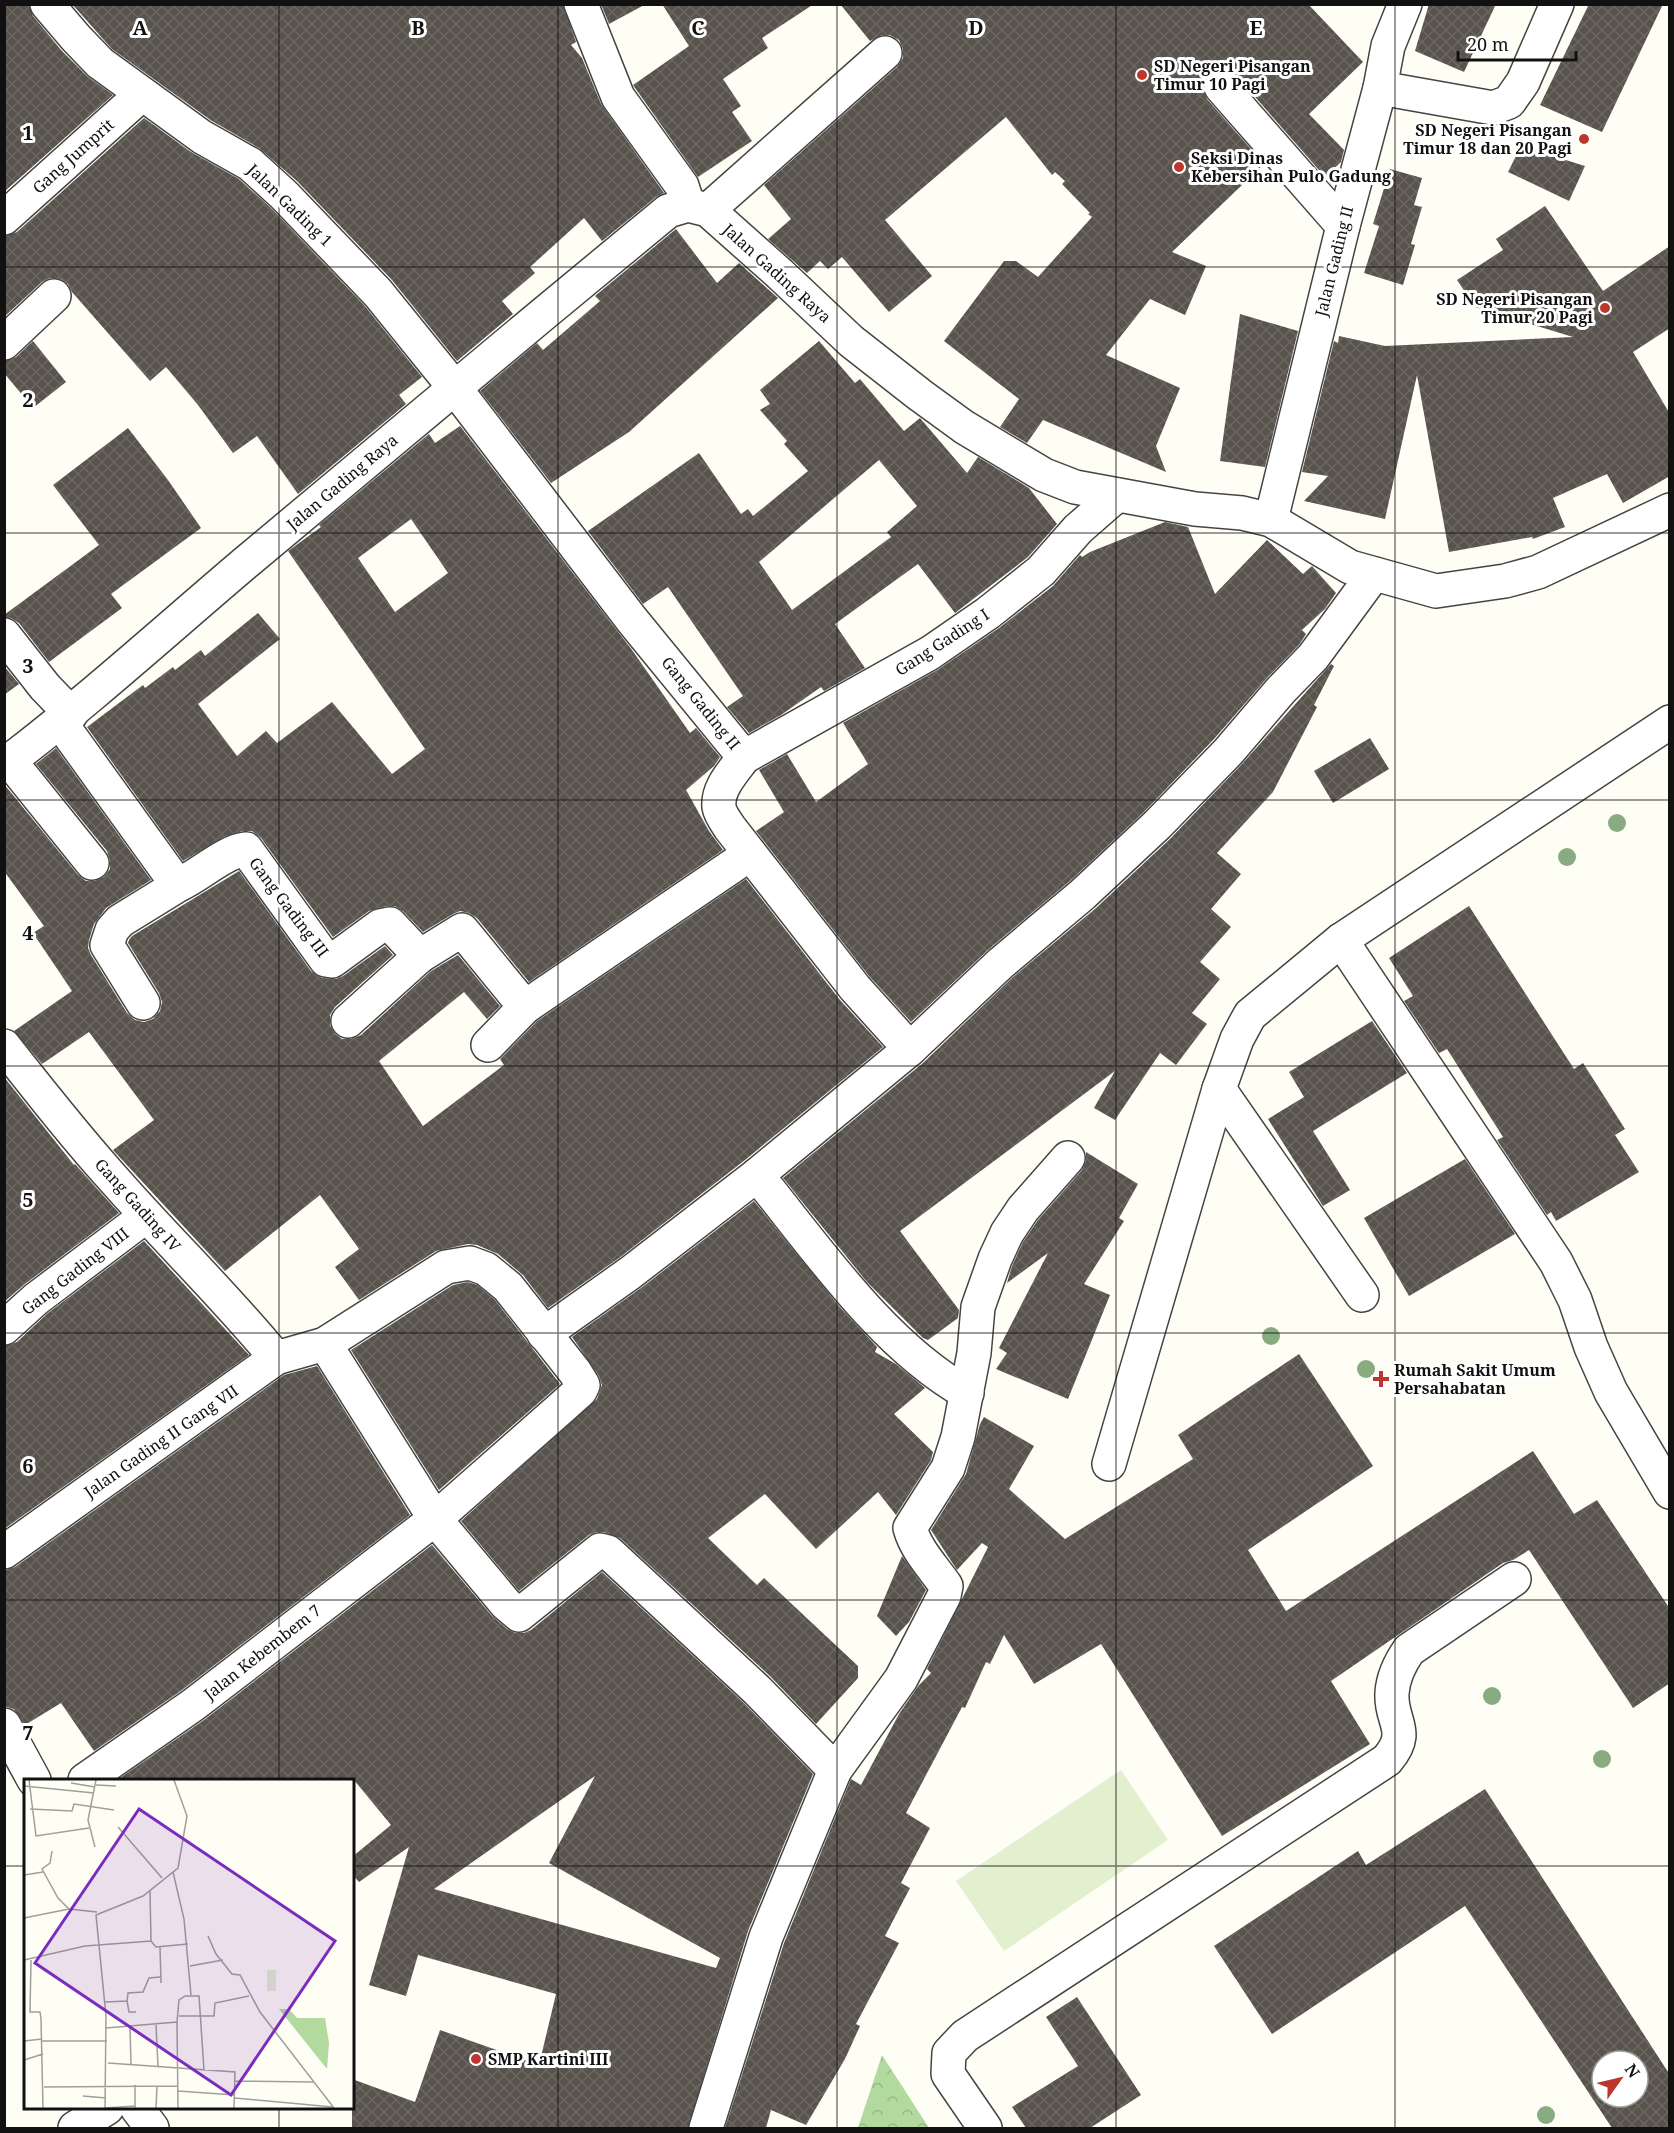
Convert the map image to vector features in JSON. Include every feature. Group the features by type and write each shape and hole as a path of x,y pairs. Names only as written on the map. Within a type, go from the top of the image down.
{"street":[{"name":"Jalan Gading 1","path":"47,4 100,63 202,137 250,164 284,195 378,293 454,387"},
{"path":"581,4 618,97 698,208 885,53"},
{"name":"Jalan Gading II","path":"1271,520 1343,226 1380,88 1388,46 1405,4"},
{"path":"1380,88 1493,108 1509,102 1523,82 1557,4"},
{"path":"1221,87 1343,226"},
{"name":"Gang Jumprit","path":"4,218 142,94"},
{"name":"Jalan Gading Raya","path":"7,763 66,718 176,621 668,211 698,208 780,274 851,341 964,427 1044,475 1075,487 1195,509 1242,513 1271,520 1350,567 1436,591 1505,581 1538,572 1670,510"},
{"path":"4,343 54,296"},
{"name":"Gang Gading II","path":"454,387 632,621 744,757 721,792 719,808 730,828 855,988 910,1049"},
{"name":"Gang Gading I","path":"744,757 930,653 988,613 1041,570 1078,529 1117,495"},
{"path":"544,1334 630,1273 757,1175 910,1049 1001,963 1083,894 1228,752 1281,690 1313,657 1374,574"},
{"path":"4,635 45,687 171,876 180,884"},
{"path":"1109,1464 1219,1089 1237,1039 1250,1015 1341,940 1670,722"},
{"path":"7,763 92,863"},
{"name":"Gang Gading III","path":"143,1003 107,945 112,930 120,921 236,850 246,849 326,960 332,961 380,926 390,924 420,956"},
{"path":"488,1045 525,1008 750,854"},
{"path":"348,1021 420,956 462,930 525,1008"},
{"path":"1341,940 1556,1262 1575,1300 1591,1347 1611,1392 1670,1492"},
{"name":"Gang Gading IV","path":"4,1046 58,1114 146,1216 238,1312 276,1358"},
{"path":"1219,1089 1362,1295"},
{"path":"706,2128 766,1937 835,1770 901,1679 944,1596 946,1586 924,1557 910,1528 948,1468 958,1437 974,1353 978,1307 995,1259 1007,1233 1023,1209 1068,1158"},
{"path":"757,1175 868,1310 934,1372 967,1393"},
{"name":"Gang Gading VIII","path":"4,1328 36,1299 146,1216"},
{"name":"Jalan Gading II Gang VII","path":"4,1552 276,1358 325,1344 446,1267 470,1263 486,1269 508,1287 544,1334"},
{"name":"Jalan Kebembem 7","path":"86,1779 194,1705 435,1519 580,1391 583,1385 579,1378 544,1334"},
{"path":"325,1344 435,1519 506,1604 519,1615 600,1550 608,1552 757,1690 835,1770"},
{"path":"985,2128 948,2074 949,2053 965,2036 1387,1760 1397,1748 1400,1733 1391,1694 1398,1667 1409,1650 1515,1579"},
{"path":"4,1725 33,1779"},
{"path":"75,2128 105,2109"},
{"path":"138,2109 152,2128"}],"green space":[{"path":"1121,1770 1168,1840 1004,1951 956,1881"},
{"path":"882,2055 929,2128 858,2128"}],"building":[{"path":"4,4 29,4 33,16 62,51 87,76 113,95 4,192"},
{"path":"72,4 563,4 576,42 571,45 582,58 601,104 664,193 602,241 584,218 530,267 535,273 502,301 513,314 457,361 392,280 297,181 259,148 212,121 112,49"},
{"path":"601,4 646,4 609,24"},
{"path":"662,4 814,4 762,38 768,48 723,79 741,106 732,112 752,141 698,177 633,85 689,46"},
{"path":"840,4 1308,4 1363,62 1309,114 1344,150 1341,162 1325,177 1235,74 1226,69 1217,69 1203,80 1203,90 1207,99 1264,164 1172,252 1206,266 1185,315 1150,299 1106,355 1180,388 1156,446 1166,472 1043,420 1027,443 1000,427 1019,399 944,341 1004,261 1016,261 1038,277 1092,217 1062,184 1065,181 1055,172 1052,175 1006,117 885,220 932,276 889,312 842,257 828,269 820,261 807,273 768,239 791,219 764,185 897,67 903,58 903,49 899,40 890,35 882,35 870,41"},
{"path":"1429,4 1496,4 1464,72 1415,51"},
{"path":"1589,4 1663,4 1602,132 1540,105"},
{"path":"144,118 191,152 239,179 271,208 364,305 422,377 399,395 406,404 298,494 257,436 233,453 198,405 166,367 150,381 72,292 68,284 61,279 50,278 42,282 4,317 4,236 17,232"},
{"path":"1521,146 1585,166 1569,201 1508,172"},
{"path":"1390,169 1422,178 1414,205 1422,207 1411,244 1415,245 1403,285 1364,273 1379,226 1373,224"},
{"path":"1545,206 1603,291 1670,246 1670,328 1633,352 1670,414 1670,476 1623,503 1607,474 1553,498 1565,527 1533,539 1532,537 1449,552 1417,375 1385,519 1304,501 1328,476 1302,472 1334,341 1338,343 1339,336 1385,346 1573,337 1475,307 1457,280 1503,250 1496,239"},
{"path":"676,229 717,283 739,263 778,298 629,432 551,483 480,391 537,343 543,350 600,301 595,296"},
{"path":"1240,314 1298,331 1265,467 1220,461"},
{"path":"33,341 66,382 33,408 4,373 4,361 16,357"},
{"path":"819,341 855,383 860,379 904,431 920,418 967,473 978,457 1029,488 1057,524 1028,557 955,613 918,564 835,624 865,668 824,691 821,687 781,715 749,733 727,707 743,696 668,587 643,604 588,531 699,453 741,514 748,509 753,516 808,471 784,444 787,441 760,410 770,404 760,390","holes":["879,460 917,506 887,532 891,537 792,610 759,562"]},
{"path":"460,426 632,650 690,733 696,728 720,757 714,766 686,790 709,831 723,850 529,982 477,918 469,913 460,911 423,932 403,911 395,906 386,906 369,911 333,937 261,838 252,831 242,831 223,837 183,861 87,727 143,685 145,688 173,667 175,670 201,650 205,656 258,613 280,639 198,704 237,756 266,731 277,743 332,702 392,774 425,749 288,551 321,527 319,525 429,434 435,443","holes":["411,519 448,573 395,612 358,558"]},
{"path":"128,428 201,528 111,594 122,608 49,662 19,623 4,615 99,545 53,485"},
{"path":"1165,522 1188,527 1215,594 1267,540 1303,574 1312,566 1336,593 1325,609 1302,630 1306,634 1299,645 1144,812 1071,880 989,949 911,1022 869,976 756,831 784,812 759,770 787,754 816,802 868,764 843,723 939,669 999,628 1053,586 1080,555 1082,557"},
{"path":"1331,664 1334,666 1314,705 1317,707 1273,792 1217,853 1241,874 1211,909 1231,927 1200,962 1220,979 1192,1013 1207,1024 1176,1065 1160,1053 1115,1120 1094,1108 1115,1071 900,1231 959,1310 958,1318 928,1340 923,1338 867,1282 783,1178 923,1063 1013,977 1096,908 1170,839 1241,765"},
{"path":"4,666 19,684 4,695"},
{"path":"1370,738 1389,769 1333,803 1314,771"},
{"path":"56,748 151,880 106,908 94,924 88,948 127,1013 135,1020 144,1022 153,1019 160,1011 162,1002 159,993 128,943 129,940 239,871 311,971 322,978 336,979 343,976 385,946 393,955 335,1007 330,1015 330,1025 335,1034 342,1039 351,1039 361,1035 431,971 458,955 500,1006 487,1019 464,992 379,1061 423,1126 504,1065 500,1059 537,1021 746,879 840,1000 883,1047 745,1160 619,1258 548,1308 523,1275 498,1254 477,1245 468,1244 436,1251 359,1300 335,1267 359,1249 320,1195 225,1271 113,1150 154,1120 89,1032 42,1064 14,1031 72,991 33,933 44,926 4,871 4,784 78,875 86,881 95,881 104,877 110,869 107,851 36,764"},
{"path":"1469,906 1574,1069 1583,1063 1625,1129 1615,1135 1639,1172 1556,1221 1551,1212 1547,1215 1497,1140 1503,1137 1447,1049 1439,1053 1404,1001 1413,996 1389,958"},
{"path":"1372,1021 1407,1073 1313,1131 1350,1190 1323,1206 1268,1119 1304,1097 1289,1072"},
{"path":"4,1077 74,1165 119,1213 4,1302"},
{"path":"1086,1152 1138,1184 1119,1218 1124,1221 1084,1284 1110,1295 1068,1399 996,1369 1007,1353 999,1348 1048,1253 1007,1283 1012,1266 1023,1242 1038,1220 1082,1170 1086,1161"},
{"path":"1465,1159 1515,1234 1409,1296 1364,1218"},
{"path":"754,1201 839,1306 877,1347 875,1352 896,1364 925,1388 894,1414 933,1452 931,1460 896,1515 878,1492 816,1549 765,1494 708,1538 757,1585 764,1578 858,1666 858,1678 816,1724 770,1676 620,1538 604,1532 589,1535 519,1591 461,1521 597,1399 602,1385 599,1376 572,1337 641,1288"},
{"path":"144,1241 249,1355 4,1529 4,1346 17,1342 48,1313"},
{"path":"468,1282 477,1285 495,1300 560,1384 439,1490 351,1350 453,1285"},
{"path":"1299,1354 1373,1466 1248,1550 1286,1611 1533,1451 1574,1514 1597,1500 1670,1609 1670,1683 1633,1708 1529,1550 1503,1563 1331,1681 1370,1744 1222,1836 1101,1644 1034,1684 1004,1635 990,1664 986,1662 965,1708 962,1707 906,1813 930,1828 901,1883 910,1888 885,1936 899,1943 856,2024 860,2026 845,2059 806,2125 771,2110 766,2128 725,2128 784,1943 851,1779 861,1785 899,1714 919,1685 931,1673 927,1669 988,1547 982,1543 957,1570 931,1530 966,1474 984,1417 1034,1446 1009,1489 1065,1539 1193,1459 1178,1435"},
{"path":"317,1366 410,1515 182,1690 94,1751 61,1703 25,1725 14,1709 4,1706 4,1571 15,1567 284,1375"},
{"path":"432,1545 492,1616 515,1633 531,1630 602,1572 744,1703 813,1774 748,1931 688,2128 352,2128 354,2080 415,2102 440,2030 539,2065 556,1994 418,1955 406,1996 369,1985 409,1847 359,1882 354,1876 354,1855 391,1825 354,1779 118,1779 204,1720","holes":["595,1776 549,1863 720,1958 716,1968 434,1889"]},
{"path":"902,1556 926,1590 909,1622 896,1636 877,1616"},
{"path":"1485,1789 1670,2075 1670,2128 1612,2128 1599,2109 1650,2109 1650,2049 1590,2049 1590,2095 1465,1906 1272,2034 1214,1946 1358,1851 1366,1865"},
{"path":"1077,1997 1141,2095 1090,2128 1026,2128 1012,2107 1078,2066 1046,2017"}],"place":[{"name":"SD Negeri Pisangan Timur 10 Pagi","path":"1142,75"},
{"name":"SD Negeri Pisangan Timur 18 dan 20 Pagi","path":"1584,139"},
{"name":"Seksi Dinas Kebersihan Pulo Gadung","path":"1179,167"},
{"name":"SD Negeri Pisangan Timur 20 Pagi","path":"1605,308"},
{"name":"Rumah Sakit Umum Persahabatan","path":"1381,1379"},
{"name":"SMP Kartini III","path":"476,2059"}]}
